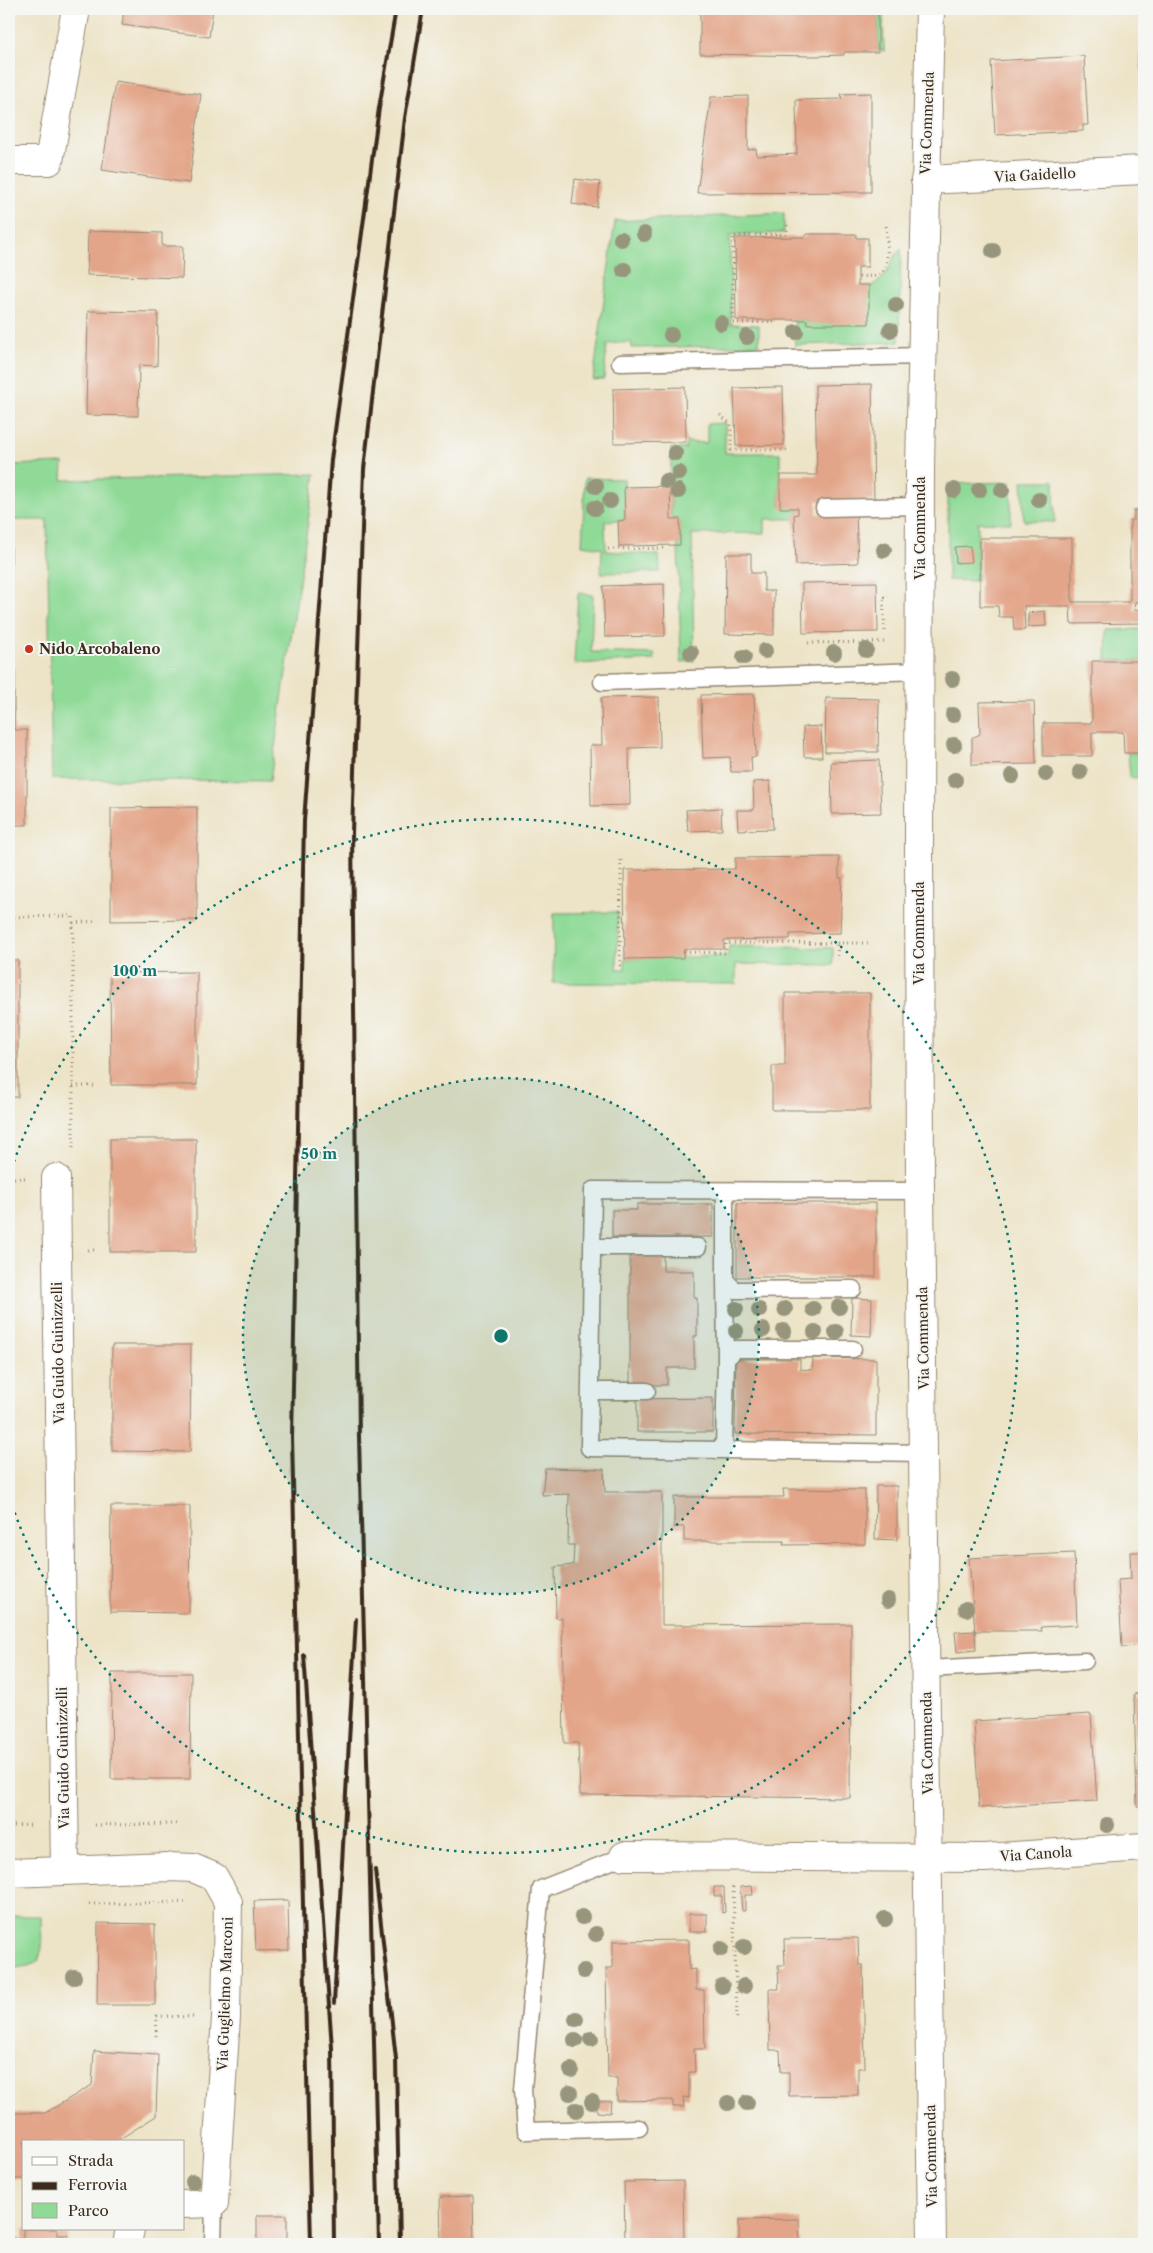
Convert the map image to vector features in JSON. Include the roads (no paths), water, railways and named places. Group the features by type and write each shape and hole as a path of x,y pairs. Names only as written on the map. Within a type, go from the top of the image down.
{"street":[{"path":"9,161 49,161 76,9"},
{"name":"Via Commenda","path":"930,9 922,356 919,671 920,1191 932,2244"},
{"name":"Via Gaidello","path":"925,180 1144,170"},
{"name":"Via Guido Guinizzelli","path":"56,1178 65,1872"},
{"name":"Via Canola","path":"928,1857 986,1858 1144,1847"},
{"path":"624,1856 928,1857"},
{"name":"Via Guglielmo Marconi","path":"9,1874 168,1866 193,1868 214,1877 228,1902 226,2017 214,2203"},
{"path":"185,2204 214,2203"},
{"path":"127,2244 130,2230"}],"lane":[{"path":"620,363 922,356"},
{"path":"824,508 920,506"},
{"path":"602,682 919,671"},
{"path":"920,1191 593,1190 589,1448 924,1453"},
{"path":"724,1450 726,1359 725,1191"},
{"path":"592,1247 698,1247"},
{"path":"725,1280 735,1290 852,1289"},
{"path":"726,1359 736,1349 853,1349"},
{"path":"590,1391 646,1391"},
{"path":"926,1669 1085,1661"},
{"path":"624,1856 541,1889 523,2089 526,2131 639,2128"},
{"name":"Via Guglielmo Marconi","path":"213,2244 214,2203"}],"railway":[{"path":"311,2244 292,1438 304,821 331,460 379,108 396,9"},
{"path":"379,2244 359,1437 352,833 364,469 405,118 423,9"},
{"path":"334,2003 356,1619"},
{"path":"304,1655 332,2048 334,2244"},
{"path":"375,1870 396,2059 400,2244"}],"place":[{"name":"Nido Arcobaleno","path":"29,649"}]}
